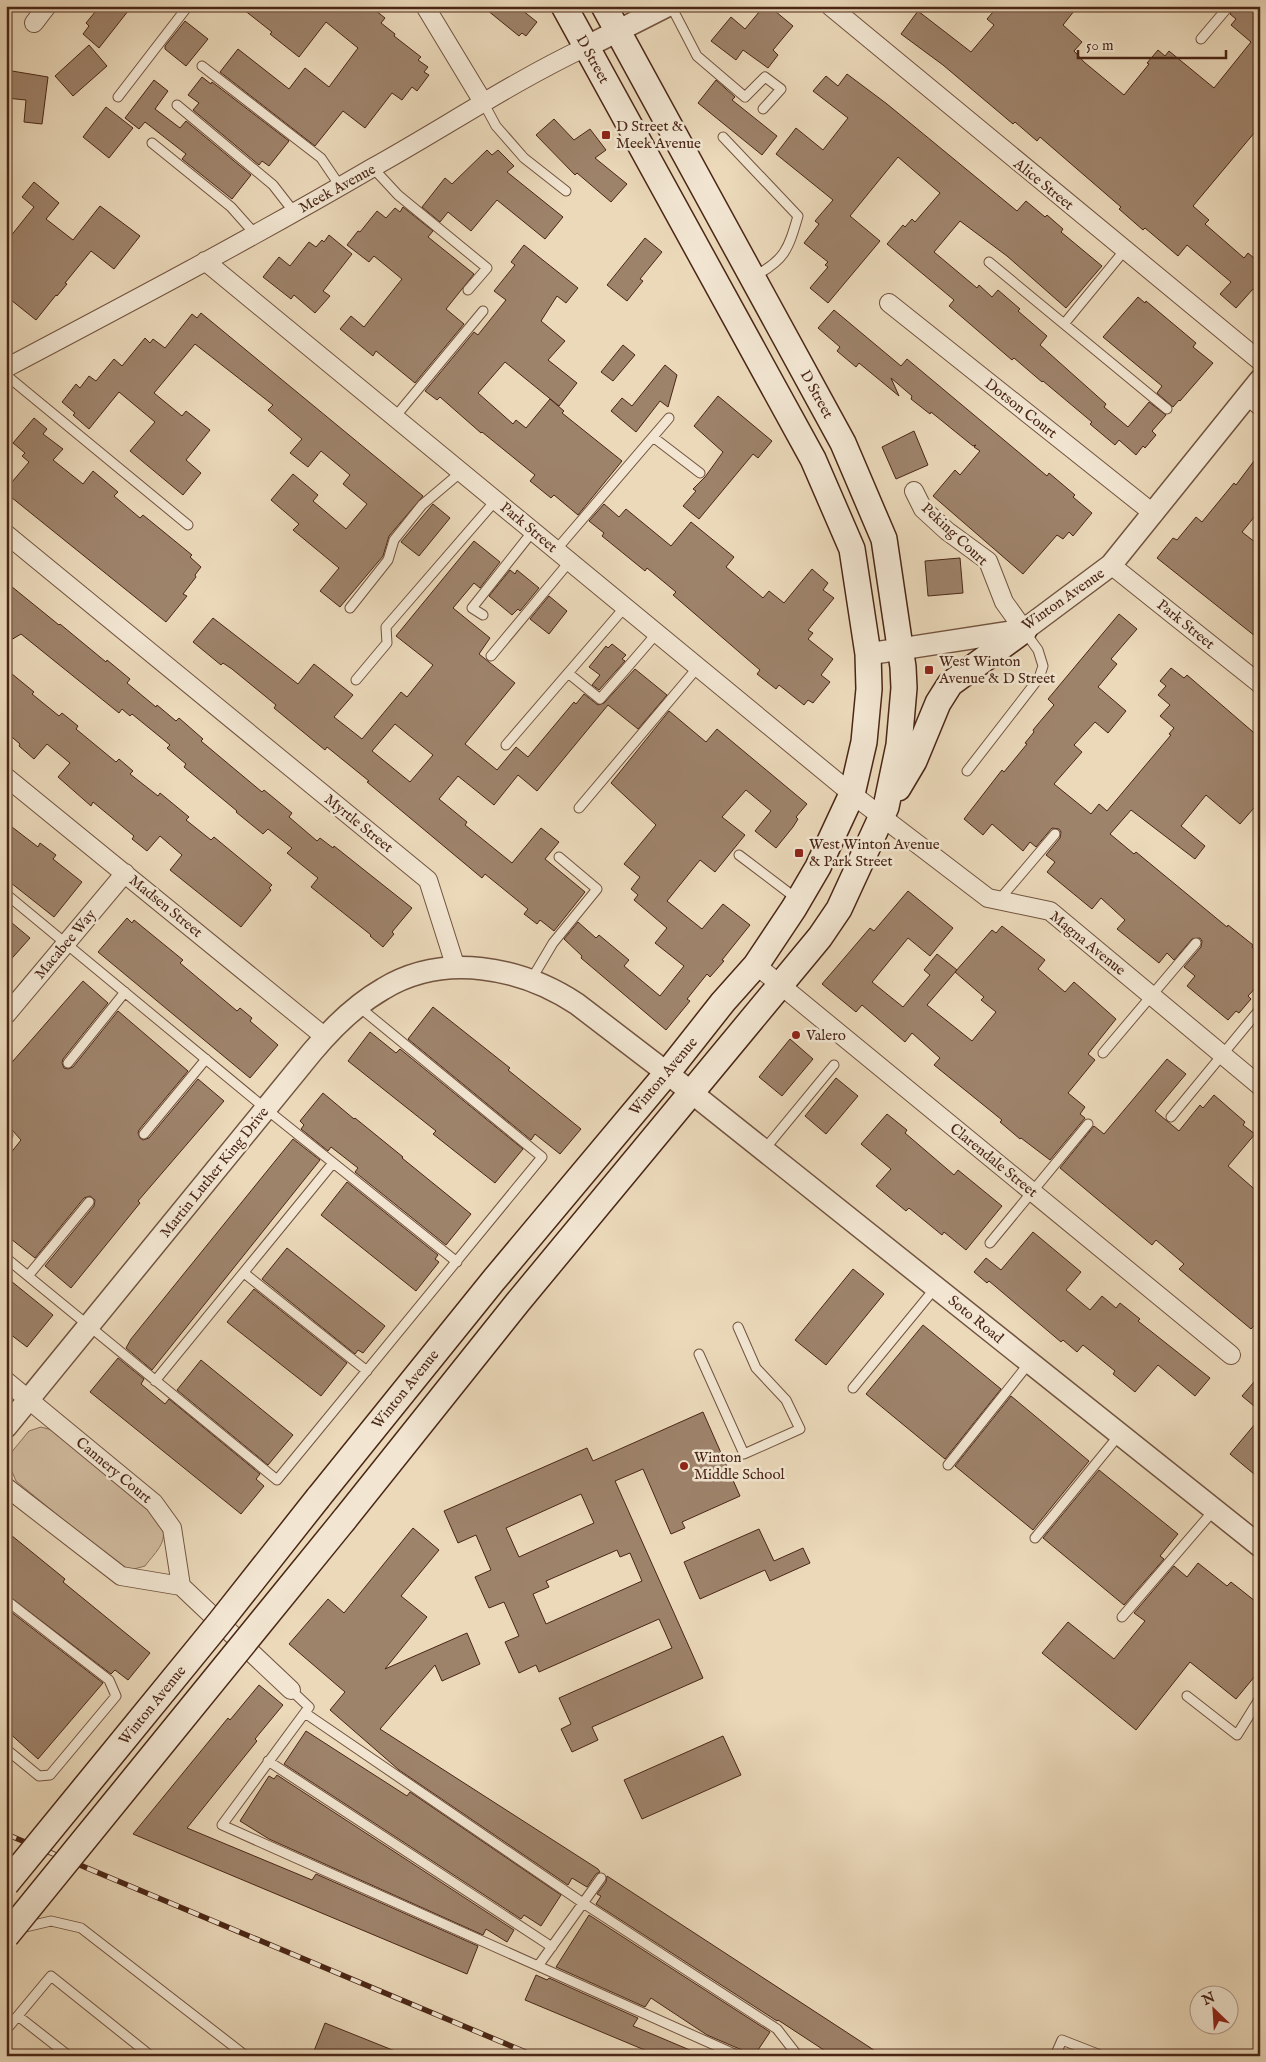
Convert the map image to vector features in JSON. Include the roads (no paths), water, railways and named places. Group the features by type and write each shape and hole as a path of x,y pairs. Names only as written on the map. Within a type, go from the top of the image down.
{"main road":[{"name":"D Street","path":"564,6 814,459 852,549 868,654"},
{"name":"D Street","path":"604,6 844,443 884,539 902,649 904,688 899,745 885,812"},
{"path":"6,1936 344,1520 518,1302 820,937 839,909 885,812 914,761 938,703 950,684 1024,630"},
{"name":"Winton Avenue","path":"6,1884 220,1622 493,1281 668,1073 723,1002 756,965 818,868 852,794 864,742 869,689 868,654"}],"street":[{"path":"34,23 47,6"},
{"path":"425,6 483,102"},
{"name":"Meek Avenue","path":"6,368 255,234 373,168 483,102 586,46 669,6"},
{"name":"Alice Street","path":"830,6 1260,361"},
{"name":"Park Street","path":"206,261 852,794"},
{"name":"Dotson Court","path":"888,303 1154,514"},
{"name":"Winton Avenue","path":"868,654 1024,630 1111,565 1256,394"},
{"name":"Peking Court","path":"914,491 924,509 947,531 988,562 1004,602 1024,630"},
{"name":"Myrtle Street","path":"6,534 428,880 456,968"},
{"name":"Park Street","path":"1111,565 1260,684"},
{"name":"Madsen Street","path":"6,777 325,1037"},
{"name":"Magna Avenue","path":"852,794 885,812 988,898 1050,910 1260,1086"},
{"name":"Macabee Way","path":"6,1015 125,873"},
{"name":"Clarendale Street","path":"756,965 1231,1355"},
{"path":"456,968 503,972 531,980 564,995 668,1073 691,1093"},
{"name":"Martin Luther King Drive","path":"6,1427 325,1037 341,1020 384,988 428,971 456,968"},
{"name":"Soto Road","path":"691,1093 1260,1546"},
{"name":"Cannery Court","path":"6,1381 154,1502 172,1528 182,1586"},
{"path":"6,1486 121,1576 182,1586 292,1690"}],"lane":[{"path":"118,97 188,6"},
{"path":"669,6 697,56 745,97 765,77 781,89 763,109"},
{"path":"1201,39 1229,6"},
{"path":"202,66 321,158 340,186"},
{"path":"483,102 496,126 524,158 566,191"},
{"path":"177,104 273,185 294,212"},
{"path":"723,137 798,216 788,249 769,269 753,277"},
{"path":"152,143 231,207 255,234"},
{"path":"373,168 398,194 487,268 468,290"},
{"path":"1064,324 1124,250"},
{"path":"989,262 1168,409"},
{"path":"395,417 483,311"},
{"path":"6,375 188,525"},
{"path":"556,550 669,418"},
{"path":"653,437 700,473"},
{"path":"350,608 388,560 394,540 422,505 461,472"},
{"path":"356,680 387,643 386,627 496,500"},
{"path":"482,615 472,608 533,531"},
{"path":"491,656 570,562"},
{"path":"506,745 625,607"},
{"path":"967,771 1039,678 1043,666 1038,650 1024,630"},
{"path":"568,673 600,699 657,633"},
{"path":"579,808 698,667"},
{"path":"999,900 1055,834"},
{"path":"739,856 799,900"},
{"path":"531,980 553,943 597,889 559,857"},
{"path":"7,897 457,1262"},
{"path":"1103,1053 1196,943"},
{"path":"68,1064 125,992"},
{"path":"6,1258 277,1480 542,1158 358,1006"},
{"path":"1172,1118 1260,1010"},
{"path":"144,1134 206,1059"},
{"path":"764,1151 834,1065"},
{"path":"990,1243 1088,1124"},
{"path":"155,1381 334,1164"},
{"path":"28,1276 89,1202"},
{"path":"244,1273 367,1371"},
{"path":"853,1388 937,1287"},
{"path":"700,1354 744,1454 800,1429 786,1400 756,1368 738,1327"},
{"path":"948,1465 1030,1362"},
{"path":"1035,1538 1120,1434"},
{"path":"1122,1617 1214,1509"},
{"path":"6,1600 109,1680 116,1696 50,1775 39,1776 6,1749"},
{"path":"292,1690 309,1707 222,1825 739,2056"},
{"path":"1187,1696 1237,1735 1260,1698"},
{"path":"305,1713 583,1903 777,2029 798,2056"},
{"path":"268,1761 552,1947"},
{"path":"538,1966 601,1878"},
{"path":"6,1932 51,1920 81,1928 246,2056"},
{"path":"6,2030 51,1976 151,2056"},
{"path":"18,2016 70,2056"},
{"path":"1055,2056 1062,2040 1103,2056"}],"railway":[{"path":"6,1834 535,2056"}],"place":[{"name":"D Street & Meek Avenue","path":"606,135"},
{"name":"West Winton Avenue & D Street","path":"929,670"},
{"name":"West Winton Avenue & Park Street","path":"799,853"},
{"name":"Valero","path":"796,1035"},
{"name":"Winton Middle School","path":"684,1466"}]}
